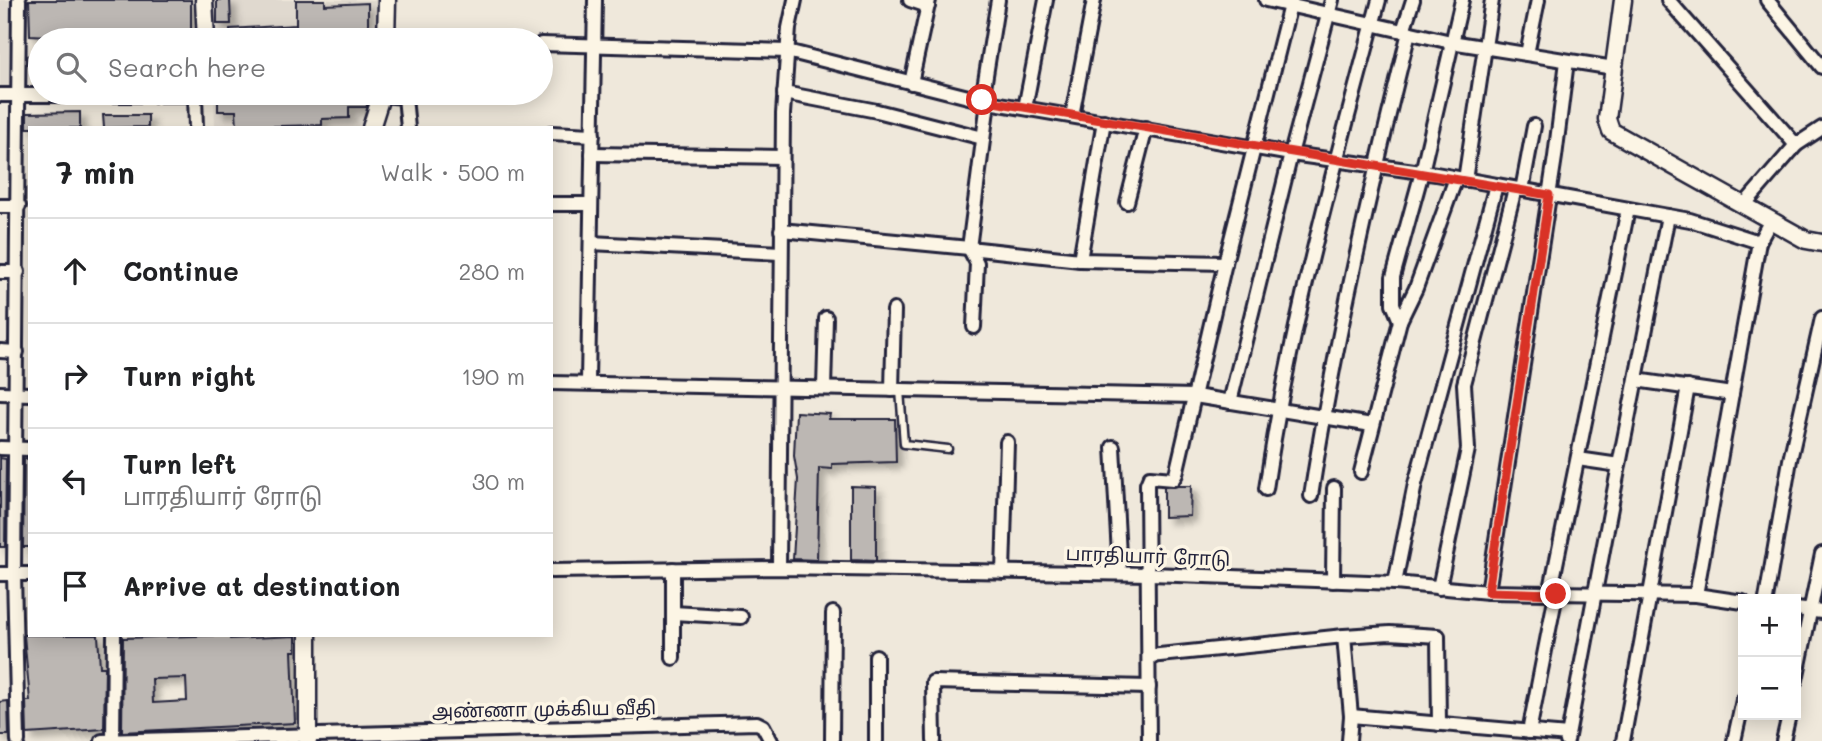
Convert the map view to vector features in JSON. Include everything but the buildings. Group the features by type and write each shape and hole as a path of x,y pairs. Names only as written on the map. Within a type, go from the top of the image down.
{"street":[{"path":"18,741 15,574 23,449 16,394 18,272 23,255 19,206 25,163 19,95 19,0"},
{"path":"204,0 205,28"},
{"path":"386,28 387,0"},
{"path":"588,381 595,0"},
{"path":"779,568 778,387 782,157 787,51 795,0"},
{"path":"909,0 929,3 911,83"},
{"path":"974,327 977,263 969,248 998,0"},
{"path":"1026,108 1046,0"},
{"path":"1072,116 1094,0"},
{"path":"1266,0 1406,32 1605,68"},
{"path":"1230,402 1291,153 1332,0"},
{"path":"1266,489 1278,409 1336,160 1379,0"},
{"path":"1311,496 1323,416 1413,0"},
{"path":"1400,321 1393,304 1392,276 1422,172 1462,0"},
{"path":"1361,472 1400,321 1460,179 1492,0"},
{"path":"1527,54 1538,0"},
{"path":"1668,0 1797,145"},
{"path":"1767,0 1822,67"},
{"path":"1625,1 1605,68 1607,119 1611,131 1744,205 1765,231"},
{"path":"1149,741 1148,480 1154,476 1173,479 1177,474 1285,3"},
{"path":"553,44 787,51 985,101 1253,147 1422,172 1822,243"},
{"path":"1488,592 1567,61"},
{"path":"784,93 877,111 983,138"},
{"path":"0,95 28,95"},
{"path":"196,126 197,105"},
{"path":"373,126 378,105"},
{"path":"406,105 408,126"},
{"path":"1080,260 1104,121"},
{"path":"1440,588 1468,449 1464,384 1534,126"},
{"path":"1127,202 1146,128"},
{"path":"1744,205 1797,145 1822,128"},
{"path":"553,134 593,135"},
{"path":"592,154 782,157"},
{"path":"1395,583 1415,484 1496,185"},
{"path":"553,204 592,204"},
{"path":"0,206 19,206"},
{"path":"1529,732 1578,459 1628,209"},
{"path":"1351,716 1568,738 1593,594 1668,216"},
{"path":"781,230 1080,260 1225,263"},
{"path":"1696,596 1732,394 1765,231"},
{"path":"591,243 780,253"},
{"path":"0,272 18,272"},
{"path":"894,310 896,390"},
{"path":"824,388 826,318"},
{"path":"1767,594 1790,460 1822,318"},
{"path":"0,351 17,352"},
{"path":"1636,380 1732,394"},
{"path":"553,383 588,381 1195,396 1373,425"},
{"path":"1623,741 1688,387"},
{"path":"0,393 28,394"},
{"path":"1003,572 1007,442"},
{"path":"1113,447 1120,573"},
{"path":"0,448 23,449"},
{"path":"1578,459 1619,465"},
{"path":"1334,488 1334,581"},
{"path":"1801,663 1816,612 1822,554"},
{"name":"பாரதியார் ரோடு","path":"553,571 779,568 1120,573 1395,583 1488,592 1696,596 1738,601"},
{"path":"673,569 673,658"},
{"path":"0,575 28,574"},
{"path":"673,613 741,617"},
{"path":"832,741 833,613"},
{"path":"1150,656 1344,636 1390,633 1438,636 1439,724"},
{"path":"1344,636 1351,716 1349,741"},
{"path":"113,741 114,637"},
{"path":"102,741 309,737 308,637"},
{"path":"876,656 876,741"},
{"path":"934,741 933,682 1149,687"},
{"path":"1734,741 1739,720"},
{"path":"1783,741 1788,720"},
{"name":"அண்ணா முக்கிய வீதி","path":"309,737 757,723 763,726 771,741"}],"lane":[{"path":"896,390 904,444 947,449"}],"shaded area":[{"path":"0,0 10,0 9,88 0,88"},
{"path":"213,0 376,0 376,28 214,28"},
{"path":"214,105 367,105 361,126 215,126"}],"route":[{"path":"982,100 1549,195 1488,592 1556,594"}]}
